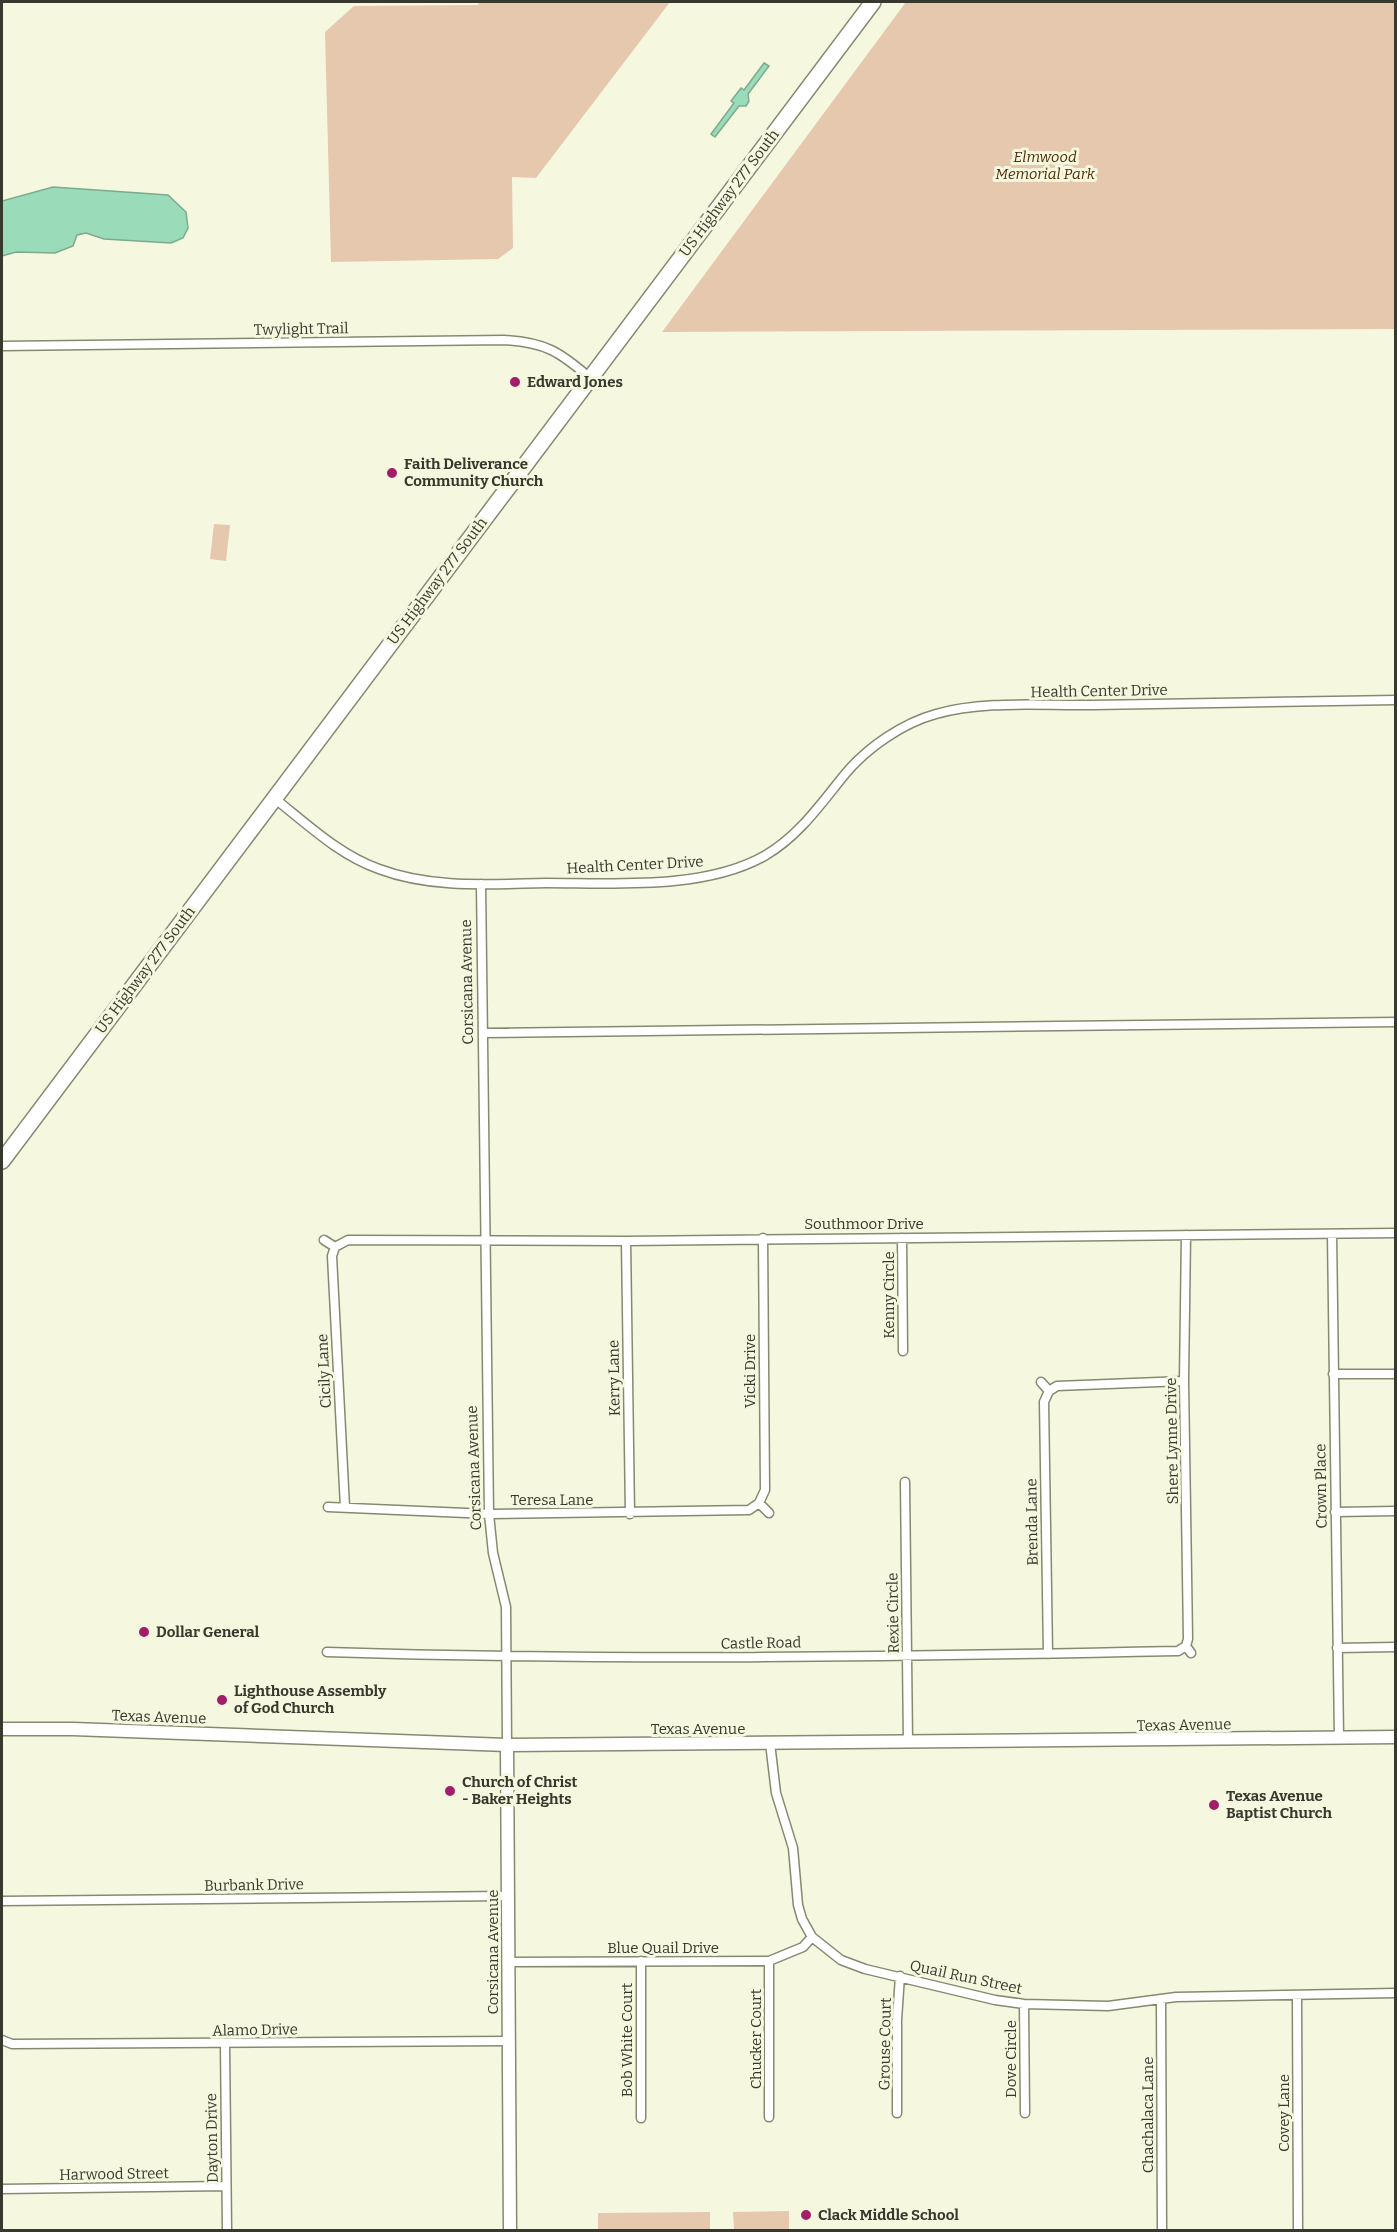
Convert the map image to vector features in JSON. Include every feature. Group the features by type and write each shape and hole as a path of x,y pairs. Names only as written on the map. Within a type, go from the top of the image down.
{"highway":[{"name":"US Highway 277 South","path":"2,1161 873,2"}],"street":[{"name":"Twylight Trail","path":"2,346 516,341 549,347 565,356 590,378"},
{"name":"Health Center Drive","path":"274,798 354,859 380,870 441,883 627,883 685,879 739,868 767,854 791,836 810,817 848,770 877,743 935,714 1000,706 1395,700"},
{"name":"Corsicana Avenue","path":"481,884 489,1514 493,1553 506,1607 508,1658 510,2230"},
{"path":"483,1033 1395,1022"},
{"name":"Southmoor Drive","path":"335,1247 348,1240 626,1241 1395,1233"},
{"name":"Crown Place","path":"1332,1234 1339,1738"},
{"name":"Shere Lynne Drive","path":"1186,1235 1184,1381 1188,1650"},
{"name":"Vicki Drive","path":"759,1503 765,1490 763,1238"},
{"name":"Kenny Circle","path":"902,1238 903,1351"},
{"path":"324,1240 335,1247"},
{"name":"Kerry Lane","path":"626,1241 630,1514"},
{"name":"Cicily Lane","path":"335,1247 332,1256 345,1507"},
{"path":"1333,1374 1395,1374"},
{"path":"1041,1382 1048,1391 1057,1386 1184,1381"},
{"name":"Brenda Lane","path":"1048,1391 1044,1402 1048,1654"},
{"name":"Rexie Circle","path":"905,1482 908,1743"},
{"path":"759,1503 769,1514"},
{"name":"Teresa Lane","path":"328,1507 489,1514 630,1514 749,1510 759,1503"},
{"path":"1335,1512 1395,1511"},
{"path":"1337,1648 1395,1647"},
{"name":"Castle Road","path":"327,1652 508,1658 1048,1654 1188,1650"},
{"name":"Texas Avenue","path":"2,1730 73,1729 507,1745 1395,1737"},
{"name":"Quail Run Street","path":"770,1743 776,1793 793,1848 798,1905 812,1937 841,1960 995,2000 1024,2004 1108,2006 1176,1997 1395,1993"},
{"name":"Burbank Drive","path":"2,1901 508,1896"},
{"name":"Blue Quail Drive","path":"508,1962 769,1960 802,1947 812,1937"},
{"name":"Chucker Court","path":"769,1960 770,2117"},
{"name":"Bob White Court","path":"640,2118 641,1961"},
{"name":"Grouse Court","path":"897,2113 897,2020 900,1976"},
{"name":"Covey Lane","path":"1297,1995 1298,2230"},
{"name":"Chachalaca Lane","path":"1161,1999 1162,2230"},
{"name":"Dove Circle","path":"1024,2004 1025,2113"},
{"name":"Alamo Drive","path":"2,2040 12,2044 509,2041"},
{"name":"Dayton Drive","path":"225,2044 227,2230"},
{"name":"Harwood Street","path":"2,2189 226,2186"}],"green space":[{"path":"479,2 670,2 536,178 512,177 513,248 498,259 331,262 325,32 354,6 478,5"},
{"name":"Elmwood Memorial Park","path":"906,2 1395,2 1395,329 662,332"},
{"path":"214,524 230,525 226,561 210,559"},
{"path":"789,2211 789,2230 734,2230 733,2212"},
{"path":"710,2212 710,2230 598,2230 598,2213"}],"shaded area":[{"path":"764,63 769,66 748,94 749,101 746,106 739,106 715,137 711,134 734,103 731,101 741,88 744,90"},
{"path":"53,187 168,195 186,212 188,228 183,238 171,243 104,239 86,233 77,235 73,246 55,253 16,252 2,256 2,201"}],"place":[{"name":"Edward Jones","path":"515,382"},
{"name":"Faith Deliverance Community Church","path":"392,473"},
{"name":"Dollar General","path":"144,1632"},
{"name":"Lighthouse Assembly of God Church","path":"222,1700"},
{"name":"Church of Christ - Baker Heights","path":"450,1791"},
{"name":"Texas Avenue Baptist Church","path":"1214,1805"},
{"name":"Clack Middle School","path":"806,2215"}]}
